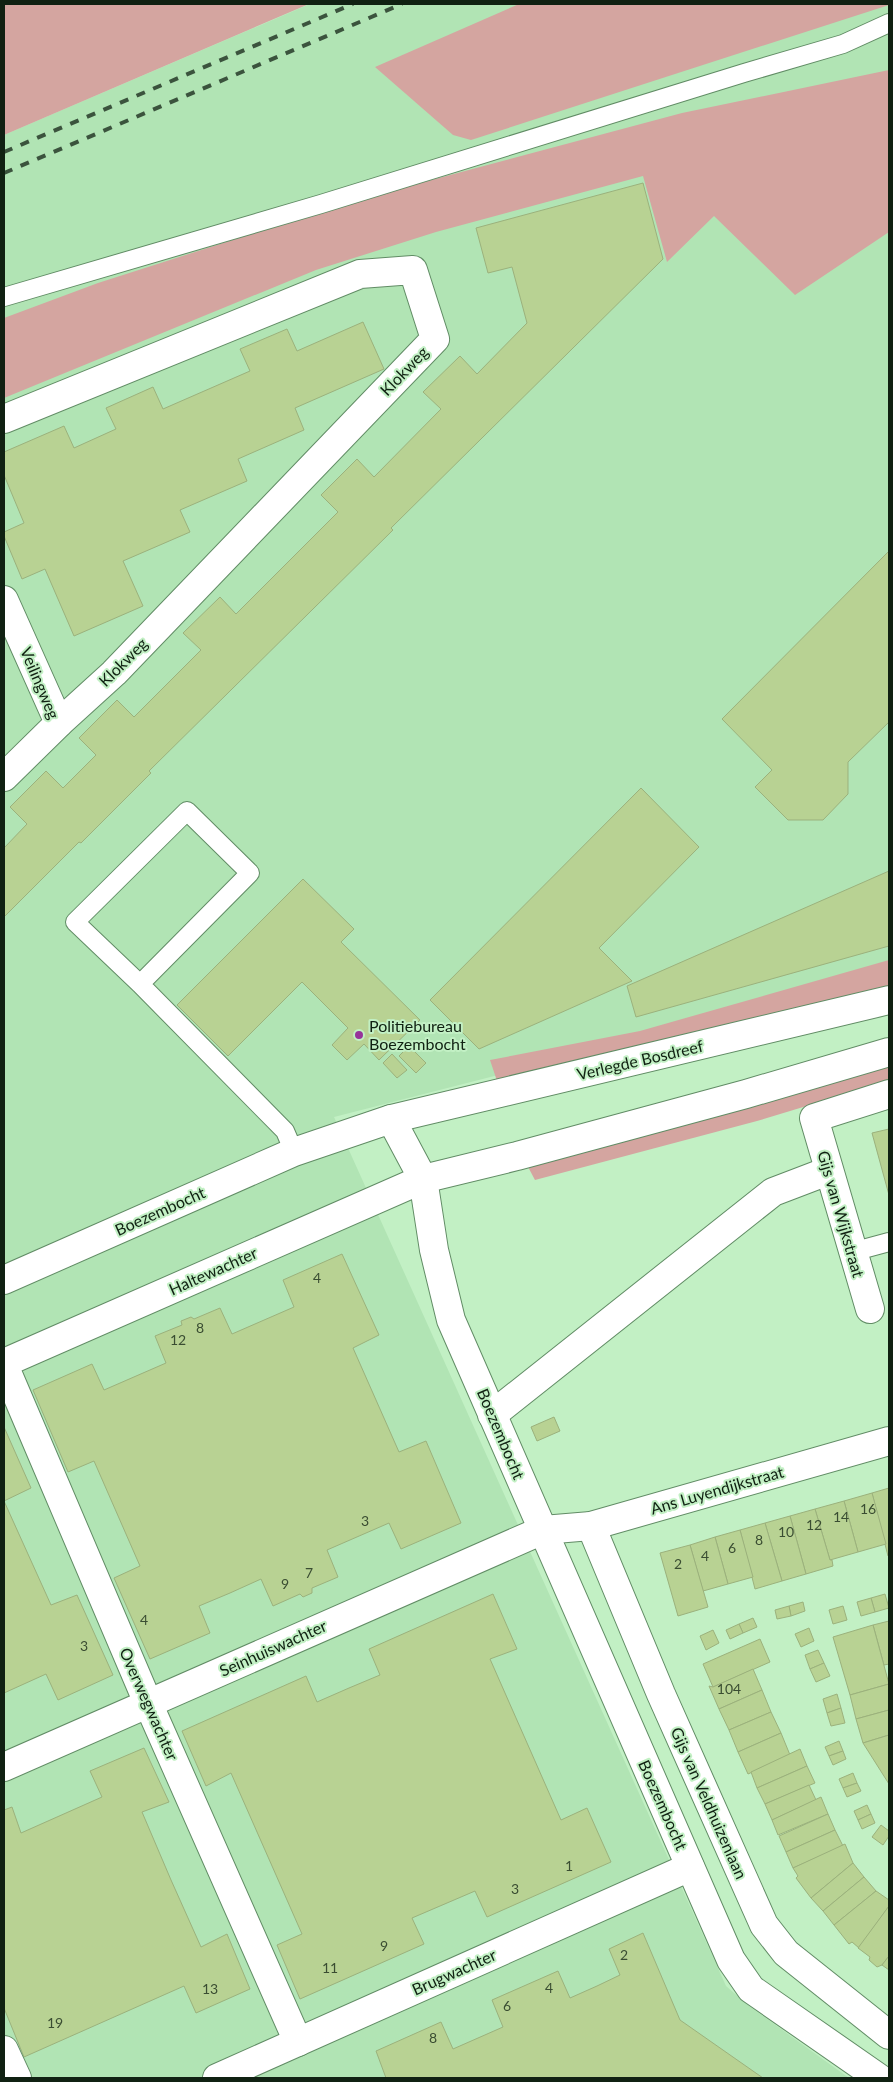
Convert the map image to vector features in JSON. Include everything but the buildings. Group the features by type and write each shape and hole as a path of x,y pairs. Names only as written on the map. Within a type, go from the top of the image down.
{"street":[{"name":"Klokweg","path":"4,419 360,274 413,270 434,339 114,673 58,723"},
{"name":"Veilingweg","path":"4,600 58,723 4,777"},
{"name":"Verlegde Bosdreef","path":"391,1119 889,1000"},
{"path":"423,1179 517,1156 746,1094 889,1052"},
{"name":"Gijs van Wijkstraat","path":"870,1309 814,1118 889,1094"},
{"name":"Boezembocht","path":"4,1280 294,1152 391,1119 423,1179 434,1250 451,1320 730,1960 751,1989 872,2076"},
{"path":"492,1415 773,1192 828,1171"},
{"name":"Haltewachter","path":"4,1364 423,1179"},
{"name":"Overwegwachter","path":"4,1364 148,1703 298,2042"},
{"name":"Ans Luyendijkstraat","path":"542,1530 591,1526 889,1441"},
{"name":"Gijs van Veldhuizenlaan","path":"591,1526 661,1694 764,1925 786,1953 889,2035"},
{"name":"Seinhuiswachter","path":"4,1767 542,1530"},
{"name":"Brugwachter","path":"218,2078 690,1867"},
{"path":"4,2050 17,2078"}],"lane":[{"path":"4,297 321,204 843,44 889,23"},
{"path":"140,984 250,873 187,811 75,922 140,984 285,1131 294,1152"},
{"path":"852,1252 889,1242"}],"shaded area":[{"path":"4,4 309,4 4,135"},
{"path":"310,4 889,4 889,975 334,1117 726,1986 749,2006 849,2078 4,2078 4,135"},
{"path":"519,4 889,5 471,140 453,135 375,67"},
{"path":"889,70 889,232 795,295 714,216 667,262 643,176 436,232 316,270 4,398 4,318 98,283 364,198 682,113"},
{"path":"889,960 889,988 498,1084 490,1060 640,1031"},
{"path":"889,1059 889,1081 757,1121 535,1180 527,1165"}],"railway":[{"path":"4,152 353,4"},
{"path":"4,173 402,4"}],"place":[{"name":"Politiebureau Boezembocht","path":"359,1035"}]}
